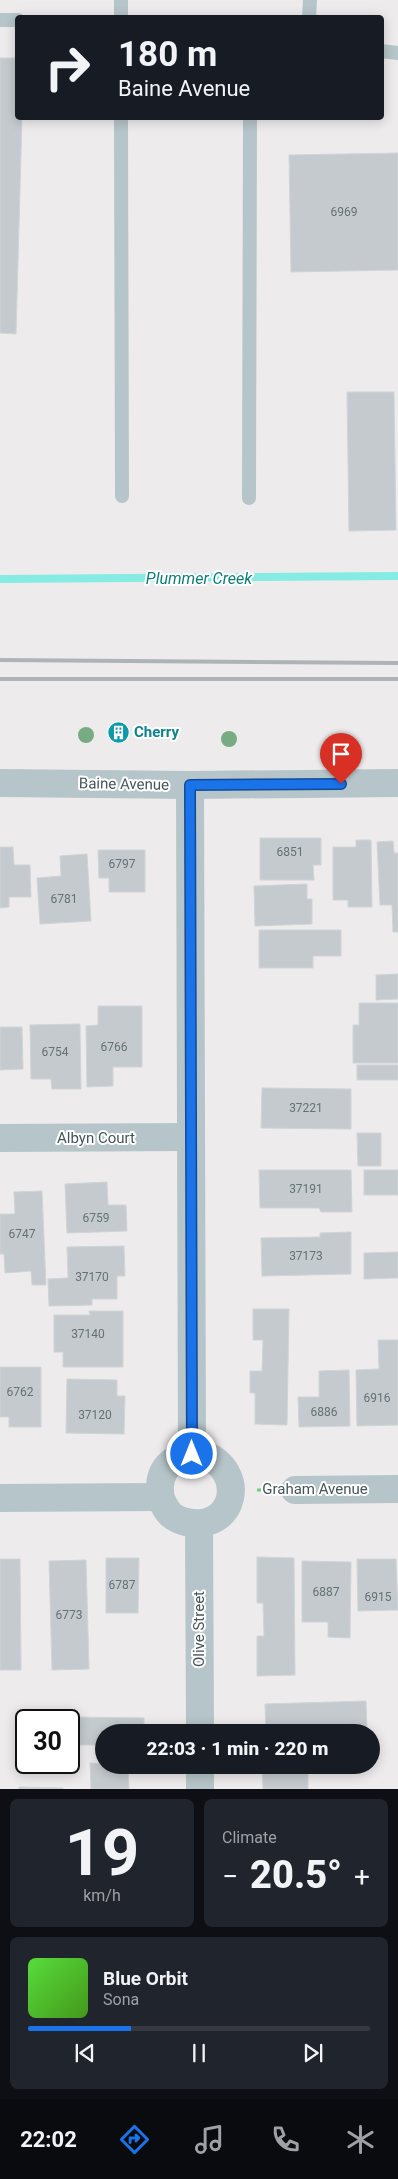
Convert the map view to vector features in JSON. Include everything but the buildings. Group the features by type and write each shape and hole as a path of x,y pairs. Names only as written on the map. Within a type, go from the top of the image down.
{"street":[{"name":"Baine Avenue","path":"0,783 190,785 398,783"},
{"path":"190,785 192,1454"},
{"name":"Albyn Court","path":"0,1138 192,1137"},
{"path":"192,1454 201,1454 213,1458 222,1466 229,1476 231,1489 229,1502 222,1513 213,1521 199,1525 176,1519 167,1511 159,1497 161,1478 167,1466 176,1458 192,1454"},
{"name":"Graham Avenue","path":"295,1490 398,1489"},
{"path":"0,1498 159,1497"},
{"name":"Olive Street","path":"199,1525 200,1724"},
{"path":"200,1774 200,1789"}],"lane":[{"path":"121,0 121,15"},
{"path":"309,15 310,0"},
{"path":"0,20 15,20"},
{"path":"384,51 398,53"},
{"path":"121,120 122,496"},
{"path":"249,498 250,120"}],"path":[{"name":"Graham Avenue","path":"231,1489 295,1490"}],"waterway":[{"name":"Plummer Creek","path":"0,579 398,576"}],"railway":[{"path":"0,660 398,663"},
{"path":"0,679 398,679"}],"place":[{"name":"Cherry","path":"118,732"}],"route":[{"path":"192,1454 190,785 341,784"}]}
